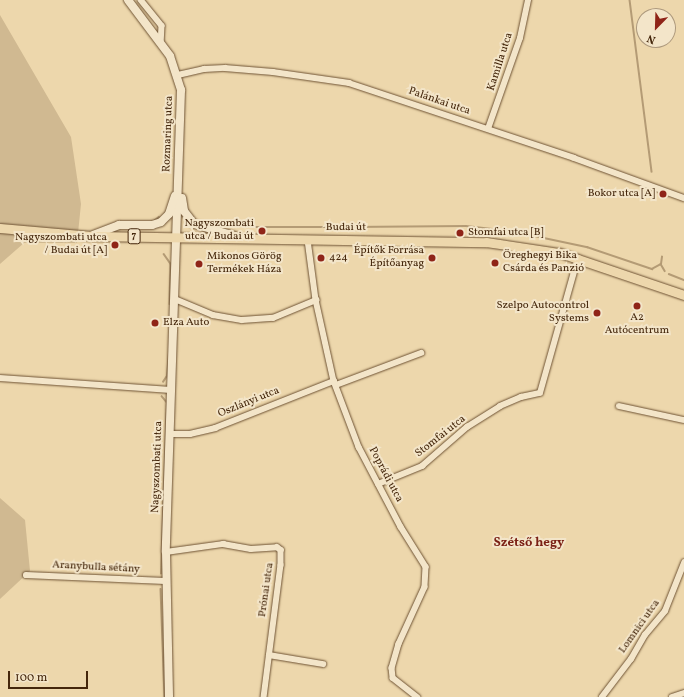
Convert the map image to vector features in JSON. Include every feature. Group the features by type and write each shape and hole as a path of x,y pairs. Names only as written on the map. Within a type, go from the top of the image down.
{"main road":[{"name":"Budai út","path":"0,228 92,236 480,242 533,248 578,258 684,295"}],"street":[{"name":"Rozmaring utca","path":"128,0 161,43 178,75 182,96 177,237"},
{"path":"142,0 162,26 161,43"},
{"name":"Kamilla utca","path":"488,129 514,56 528,0"},
{"name":"Palánkai utca","path":"178,75 204,69 226,68 334,80 375,91 488,129 684,198"},
{"path":"92,236 119,225 152,225 161,222 171,210 179,182"},
{"path":"179,182 184,211 191,222 201,227 245,239"},
{"name":"Nagyszombati utca","path":"169,697 165,581 177,237"},
{"name":"Poprádi utca","path":"308,240 316,300 335,383 359,447 401,526 423,558 428,573 425,587 399,644 392,668 393,678 396,682 417,697"},
{"name":"Stomfai utca","path":"378,484 422,466 467,427 500,406 521,397 540,393 578,258"},
{"path":"175,299 213,315 242,320 273,318 316,300"},
{"name":"Oszlányi utca","path":"170,434 190,434 215,428 335,383 421,353"},
{"path":"0,378 171,390"},
{"path":"619,406 684,420"},
{"name":"Prónai utca","path":"166,552 224,544 245,548 279,548 281,565 268,655 264,697"},
{"name":"Lomnici utca","path":"602,697 631,659 645,635 666,611 684,563"},
{"name":"Aranybulla sétány","path":"26,575 165,581"},
{"path":"268,655 323,664"},
{"path":"672,697 684,693"}],"shaded area":[{"path":"0,15 71,137 81,204 77,243 24,243 0,264"},
{"path":"0,498 25,520 30,571 0,599"}],"waterway":[{"path":"630,0 652,172"},
{"path":"154,221 159,217"},
{"path":"350,227 466,226 511,231 587,247 652,269 661,264 662,257"},
{"path":"248,227 341,227"},
{"path":"164,254 171,264 170,304"},
{"path":"661,264 665,271"},
{"path":"669,274 684,280"},
{"path":"163,382 167,376 169,352"},
{"path":"161,574 167,403 162,397"},
{"path":"161,589 165,697"}],"place":[{"name":"Bokor utca [A]","path":"663,194"},
{"name":"Nagyszombati utca / Budai út","path":"262,231"},
{"name":"Stomfai utca [B]","path":"460,233"},
{"name":"Nagyszombati utca / Budai út [A]","path":"115,245"},
{"name":"424","path":"321,258"},
{"name":"Építők Forrása Építőanyag","path":"432,258"},
{"name":"Öreghegyi Bika Csárda és Panzió","path":"495,263"},
{"name":"Mikonos Görög Termékek Háza","path":"199,264"},
{"name":"A2 Autócentrum","path":"637,306"},
{"name":"Szelpo Autocontrol Systems","path":"597,313"},
{"name":"Elza Auto","path":"155,323"}],"district":[{"name":"Szétső hegy","path":"529,543"}]}
